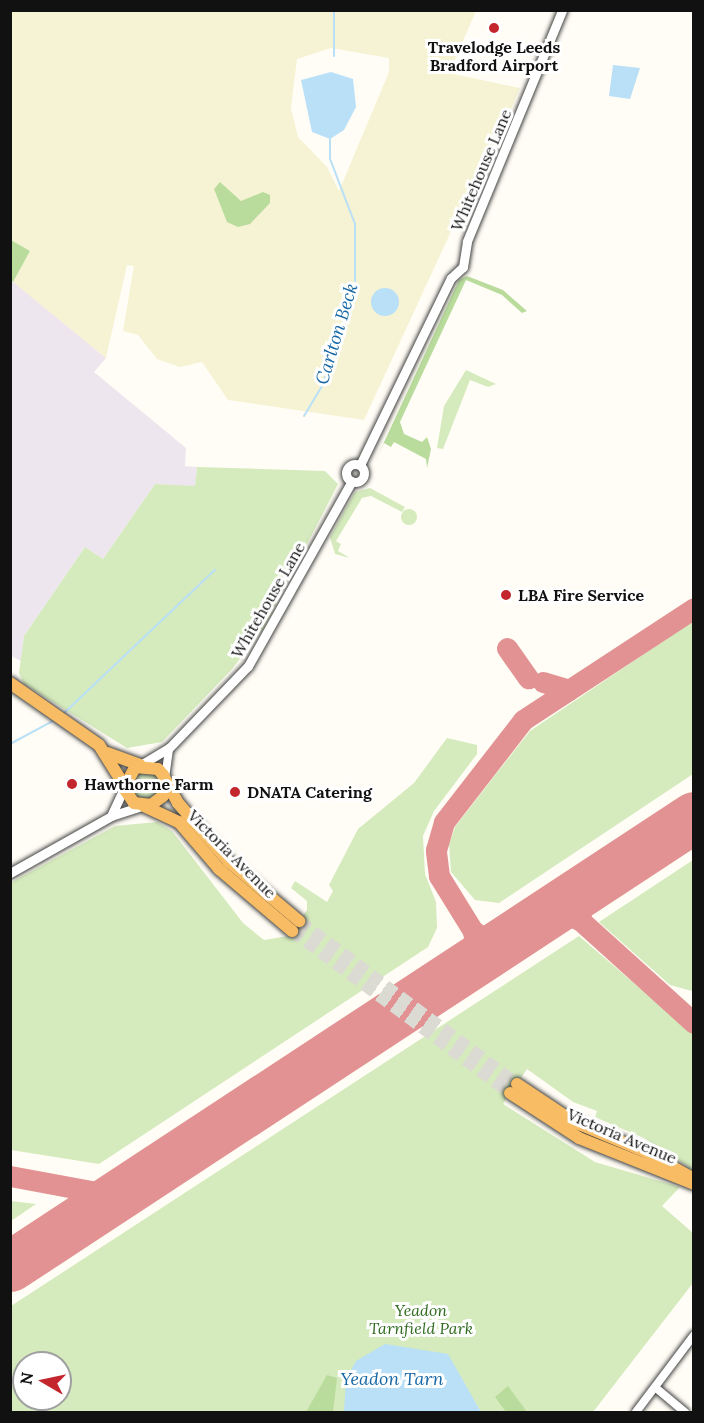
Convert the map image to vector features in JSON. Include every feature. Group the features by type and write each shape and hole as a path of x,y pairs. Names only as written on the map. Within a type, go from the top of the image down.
{"highway":[{"path":"10,683 83,733 107,753 158,769 165,780 163,796 143,806 124,787 107,753"},
{"path":"124,787 129,772 141,764"},
{"name":"Victoria Avenue","path":"165,780 223,865"},
{"name":"Victoria Avenue","path":"143,806 179,822 223,865 296,926"},
{"name":"Victoria Avenue","path":"693,1179 646,1152 573,1122 513,1089 579,1138 693,1184"}],"street":[{"name":"Whitehouse Lane","path":"141,764 169,748 248,666 352,481 363,479 360,465 451,278 463,267 467,241 562,10"},
{"path":"165,780 169,748"},
{"path":"111,816 124,787"},
{"path":"11,871 111,816 143,806"},
{"path":"636,1413 693,1335"},
{"path":"656,1388 685,1413"}],"shaded area":[{"path":"10,11 476,11 449,73 520,88 461,227 454,225 364,420 228,400 202,362 180,367 157,359 138,335 123,331 134,266 127,265 106,358 13,282 30,251 11,240","holes":["331,48 389,58 389,72 339,191 327,167 298,137 291,108 297,59"]},
{"path":"11,279 106,358 94,372 186,448 185,466 197,467 195,487 155,484 103,559 85,547 24,636 21,661 11,656"}],"green space":[{"path":"220,182 241,201 263,192 270,195 270,203 250,224 238,227 227,222 214,189"},
{"path":"11,240 30,251 13,282 11,279"},
{"path":"467,276 503,290 527,311 522,313 502,295 466,280 400,422 404,434 422,442 427,437 431,449 427,468 426,459 394,442 391,447 384,443 374,464 459,280"},
{"path":"466,370 496,384 488,387 470,380 443,449 437,448 444,406"},
{"path":"197,467 325,471 338,484 263,629 232,669 162,742 127,748 24,684 19,673 24,636 85,547 103,559 155,484 195,486"},
{"path":"370,488 405,507 402,512 371,496 362,498 336,541 341,544 338,551 350,558 335,554 330,537 355,492"},
{"path":"409,509 417,517 409,525 401,517"},
{"path":"693,621 693,774 499,903 475,900 451,872 449,845 455,827 496,774 530,731"},
{"path":"447,738 477,745 477,754 434,811 423,836 425,874 436,902 437,928 428,947 99,1164 11,1150 10,883 115,826 157,822 172,831 243,923 264,940 288,936 307,910 307,901 291,888 295,881 327,902 333,891 329,885 358,829 414,783"},
{"path":"144,770 150,771 158,779 158,791 150,799 144,800 138,799 130,791 129,785 130,779 138,771"},
{"path":"693,860 694,990 692,991 670,985 599,922"},
{"name":"Yeadon Tarnfield Park","path":"579,936 693,1034 693,1170 644,1138 595,1117 597,1111 573,1102 527,1069 503,1104 595,1162 680,1187 662,1206 693,1233 693,1283 593,1412 481,1412 463,1382 391,1412 11,1412 11,1306"},
{"path":"11,1201 36,1204 11,1221"},
{"path":"327,1375 337,1378 333,1412 306,1412"},
{"path":"508,1386 527,1412 506,1412 495,1397"}],"water":[{"path":"613,65 640,68 630,99 609,96"},
{"path":"331,72 353,79 356,107 344,130 330,139 312,132 301,80"},
{"path":"385,288 395,292 399,302 395,312 385,316 375,312 371,302 375,292"},
{"name":"Yeadon Tarn","path":"385,1344 448,1354 481,1412 344,1412 346,1379 356,1361"}],"waterway":[{"name":"Carlton Beck","path":"334,10 334,56"},
{"name":"Carlton Beck","path":"304,416 322,386 355,288 355,224 330,159 330,139"},
{"name":"Carlton Beck","path":"62,715 215,570"},
{"name":"Carlton Beck","path":"10,744 55,720"}],"taxiway":[{"path":"473,931 439,876 436,850 444,822 523,720 694,608"},
{"path":"507,648 528,678"},
{"path":"543,682 569,690"},
{"path":"536,920 560,911 581,921 580,899 600,877"},
{"path":"581,921 694,1023"},
{"path":"463,968 476,952 473,931 489,941 508,938"},
{"path":"10,1176 96,1192 150,1175"}],"runway":[{"path":"10,1266 694,817"}],"tunnel":[{"path":"299,921 517,1084"},
{"path":"292,931 510,1093"}],"place":[{"name":"Travelodge Leeds Bradford Airport","path":"494,28"},
{"name":"LBA Fire Service","path":"506,595"},
{"name":"Hawthorne Farm","path":"72,784"},
{"name":"DNATA Catering","path":"235,792"}]}
